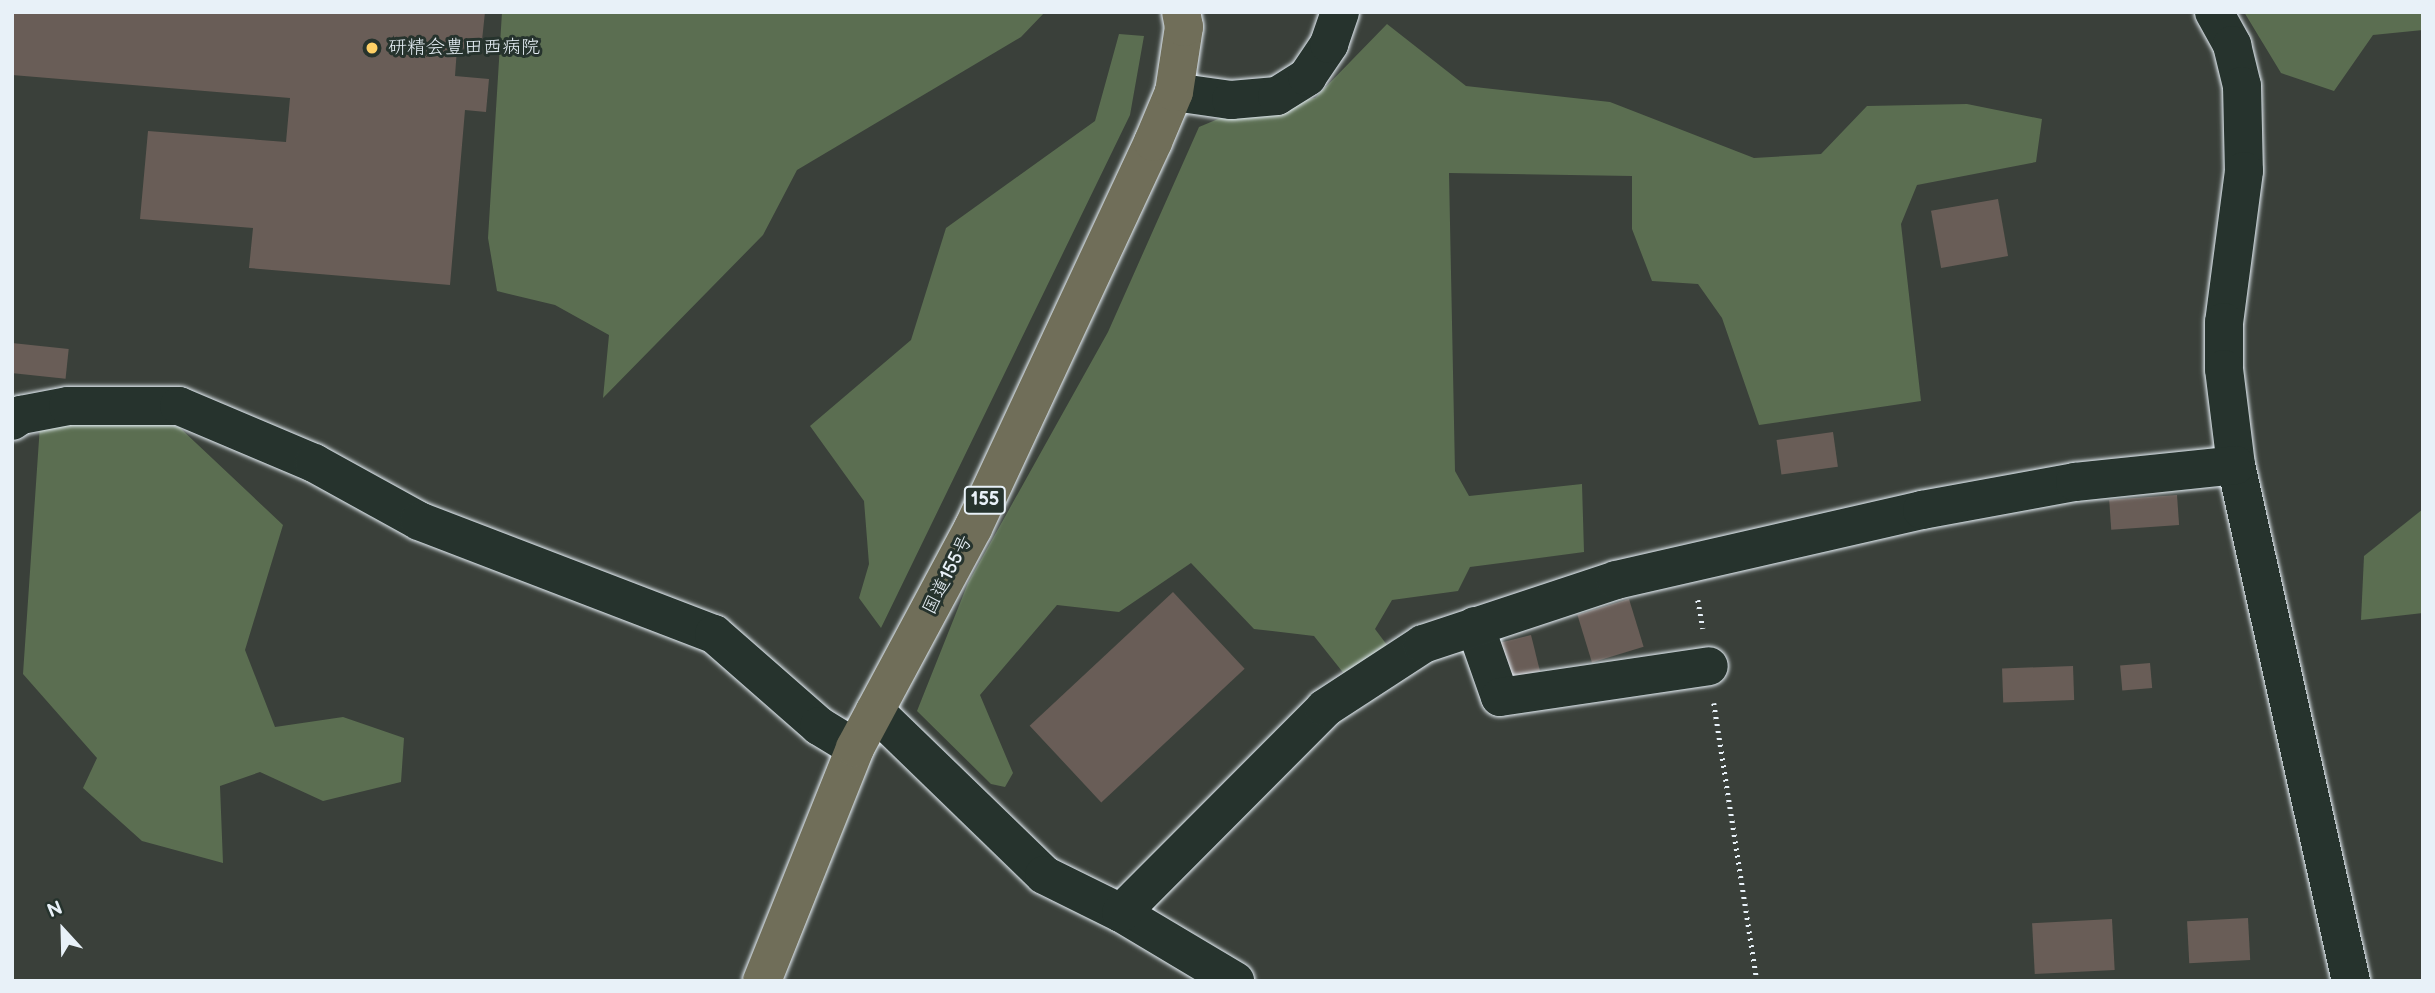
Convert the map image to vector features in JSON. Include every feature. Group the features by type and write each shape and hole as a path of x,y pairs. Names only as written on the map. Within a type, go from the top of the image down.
{"highway":[{"name":"国道155号","path":"762,981 855,748 973,527 1174,93 1184,27 1181,12"}],"street":[{"path":"1174,93 1231,100 1277,96 1307,76 1329,44 1340,12"},
{"path":"2214,12 2232,45 2242,86 2244,171 2224,322 2224,369 2236,465 2351,981"},
{"path":"12,421 21,415 68,407 179,406 314,463 419,521 713,634 819,726 855,748"},
{"path":"1121,913 1325,708 1423,644 1616,580 1922,510 2075,482 2236,465"},
{"path":"1475,626 1500,697 1709,666"},
{"path":"875,711 1044,875 1121,913 1235,981"}],"path":[{"path":"1693,564 1757,981"}],"green space":[{"path":"502,12 1045,12 1021,37 797,170 763,235 603,398 609,335 555,305 497,291 488,238"},
{"path":"2244,12 2423,12 2423,30 2373,35 2334,91 2281,73"},
{"path":"1387,24 1466,86 1610,102 1754,158 1821,154 1867,106 1967,104 2042,119 2036,162 1917,185 1901,224 1921,401 1759,425 1722,318 1698,284 1652,281 1632,229 1632,176 1449,173 1455,471 1469,496 1582,484 1584,552 1470,567 1458,591 1392,600 1375,629 1387,645 1345,675 1314,636 1254,629 1191,563 1119,612 1057,605 980,695 1013,773 1005,787 991,784 917,711 968,583 1108,332 1199,127 1244,108 1315,98"},
{"path":"1119,34 1144,36 1130,115 881,628 859,598 869,564 864,501 810,426 911,340 946,228 1095,121"},
{"path":"95,411 179,427 283,525 245,650 275,727 343,717 404,738 401,782 323,801 260,772 220,786 223,863 142,841 83,788 97,758 23,674 40,425"},
{"path":"2423,509 2423,613 2361,620 2364,556"}],"building":[{"path":"12,12 485,12 481,50 457,48 455,76 489,79 486,112 465,110 450,285 249,268 253,228 140,219 148,131 286,142 290,98 12,75"},
{"path":"1998,199 2008,256 1941,268 1931,211"},
{"path":"12,343 69,349 66,379 12,373"},
{"path":"1833,432 1838,467 1781,475 1777,440"},
{"path":"2177,495 2179,525 2111,530 2109,500"},
{"path":"1173,592 1245,669 1101,802 1030,726"},
{"path":"1629,599 1644,647 1592,663 1577,615"},
{"path":"1531,635 1540,671 1507,679 1498,643"},
{"path":"2150,663 2152,688 2122,691 2120,666"},
{"path":"2073,666 2074,700 2003,702 2002,668"},
{"path":"2248,918 2250,960 2189,963 2187,921"},
{"path":"2112,919 2115,970 2035,974 2032,923"}],"place":[{"name":"研精会豊田西病院","path":"372,48"}]}
